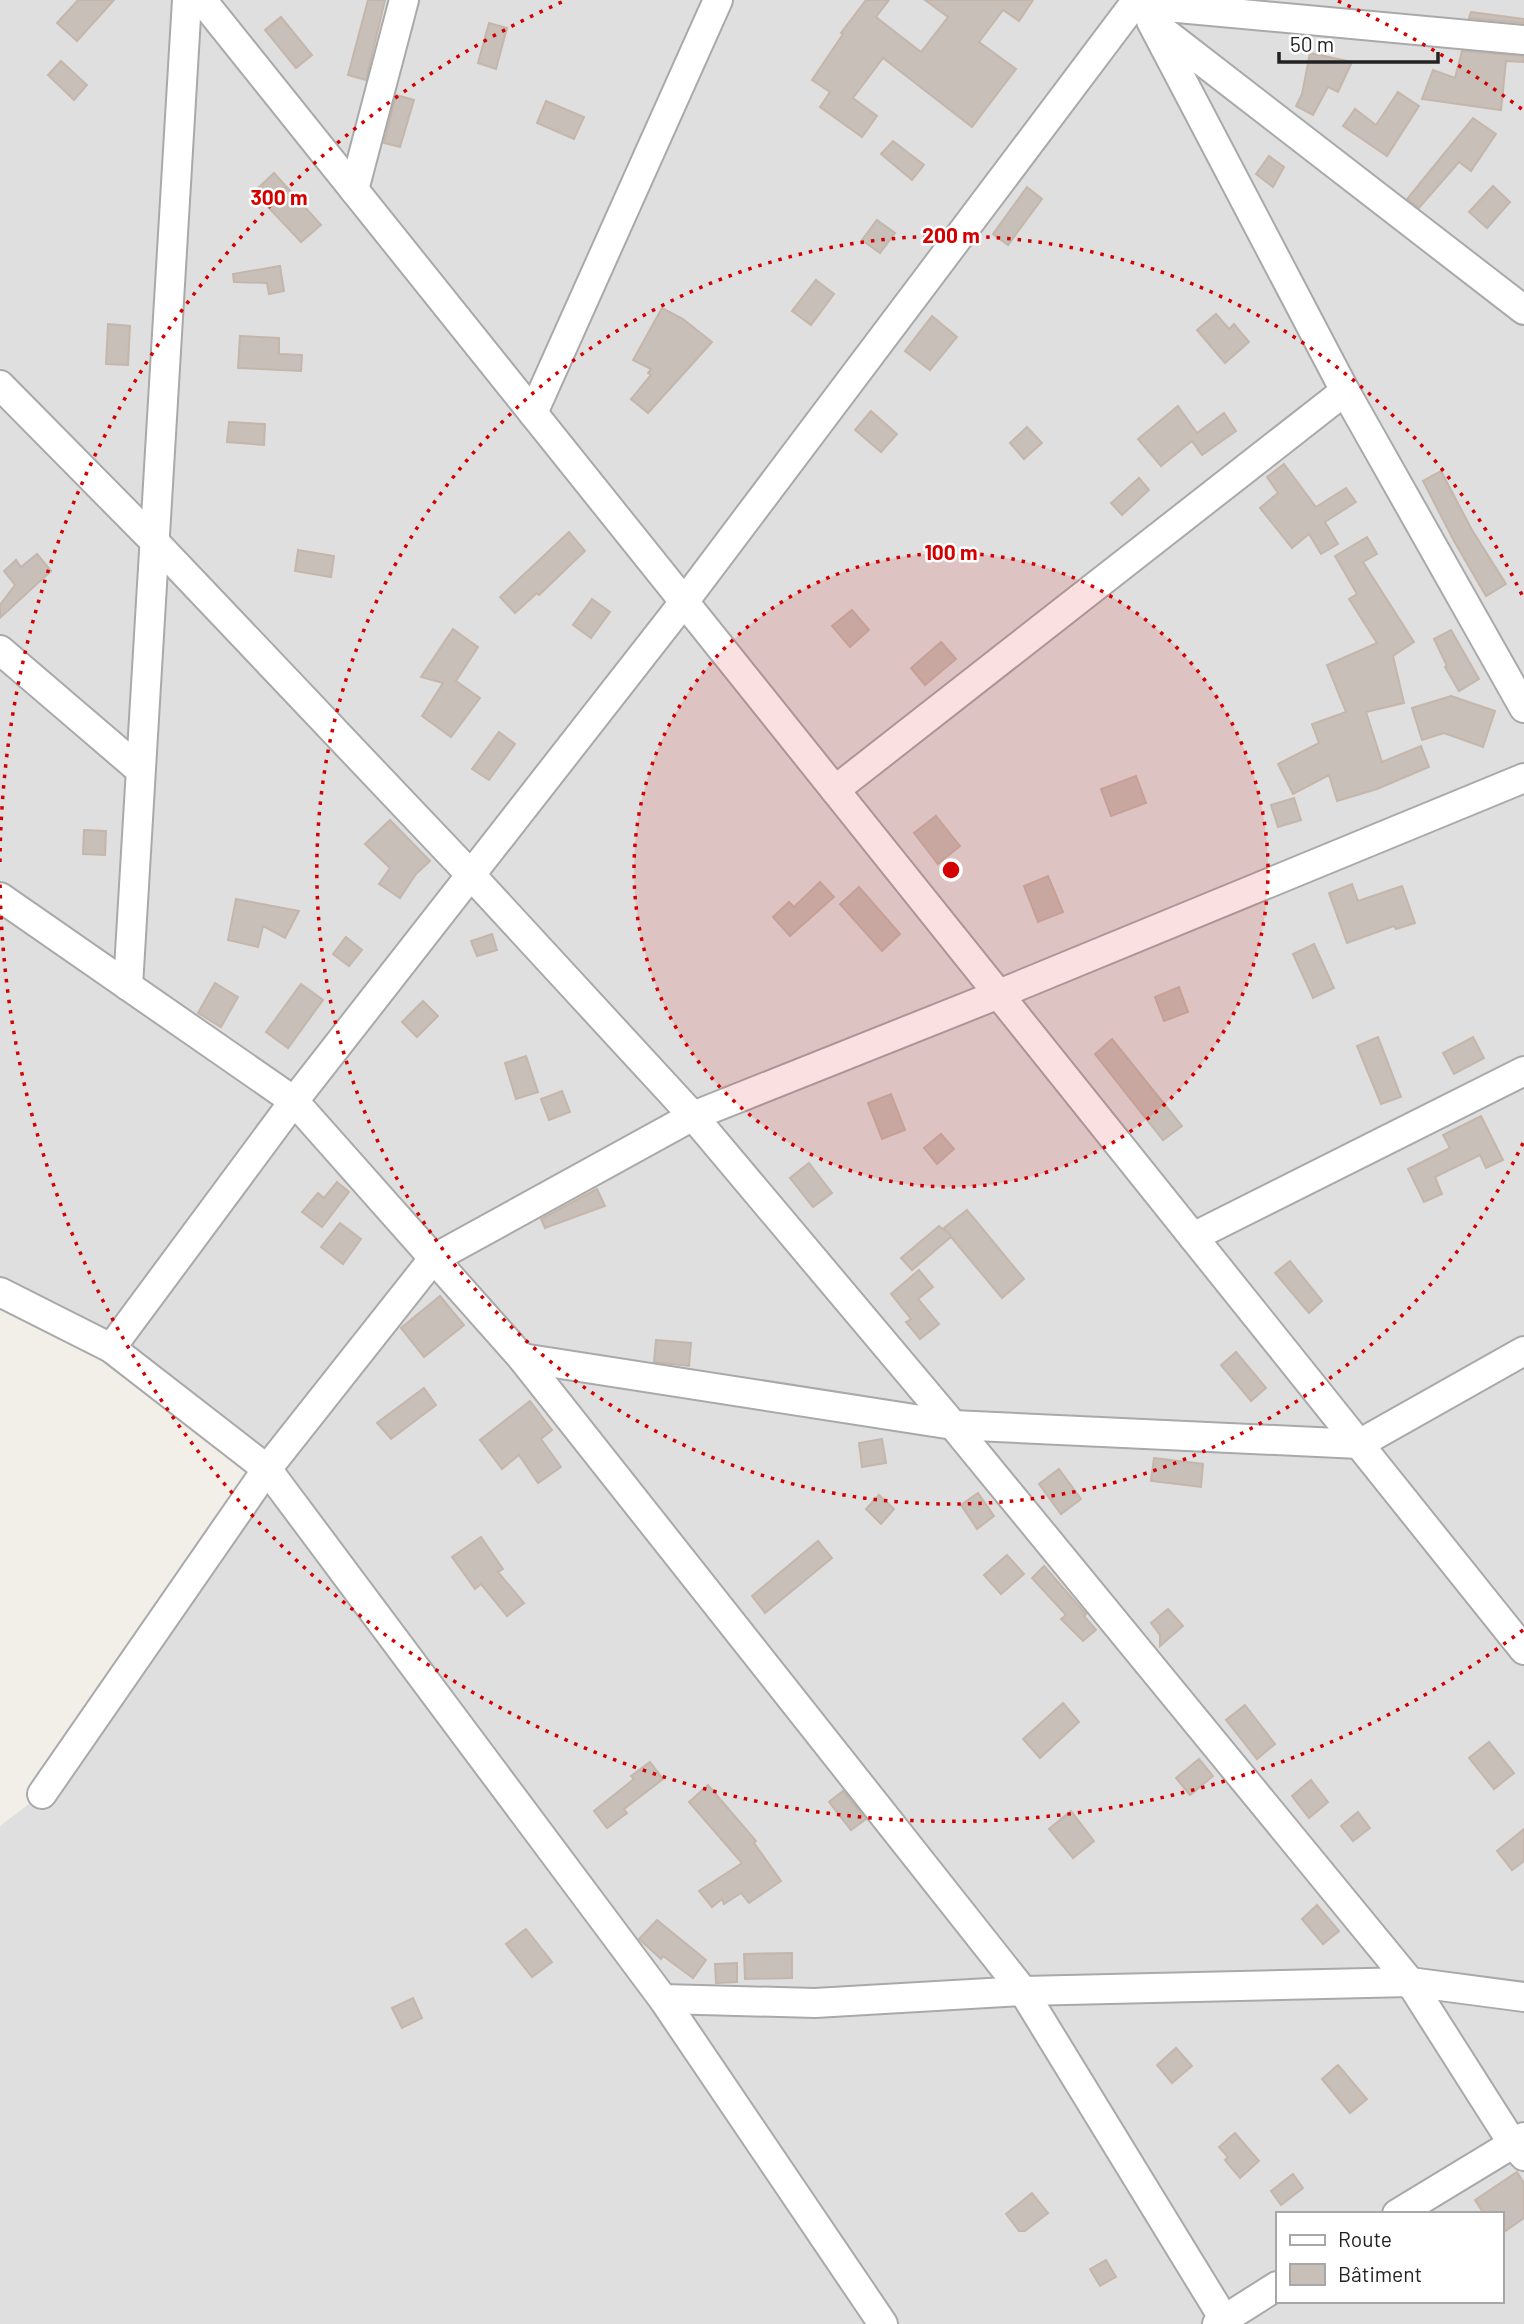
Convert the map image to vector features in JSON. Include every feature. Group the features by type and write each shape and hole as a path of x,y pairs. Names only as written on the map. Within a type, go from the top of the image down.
{"street":[{"path":"128,986 187,0"},
{"path":"202,0 1524,1650"},
{"path":"354,190 404,0"},
{"path":"533,413 718,0"},
{"path":"1138,6 1524,40"},
{"path":"1138,6 1523,307"},
{"path":"1138,6 1345,391 1524,708"},
{"path":"111,1348 294,1101 684,602 1138,6"},
{"path":"0,385 153,540 470,874 693,1116 953,1425 1410,1982 1520,2146 1401,2212"},
{"path":"835,790 1345,391"},
{"path":"0,650 139,769"},
{"path":"42,1794 267,1469 433,1259 693,1116 999,995 1524,778"},
{"path":"0,897 294,1101 522,1358 1023,1991 1222,2322 1276,2287"},
{"path":"1194,1237 1524,1071"},
{"path":"0,1292 111,1348 267,1469 663,1999 883,2324"},
{"path":"522,1358 953,1425 1359,1444 1524,1351"},
{"path":"663,1999 815,2003 1023,1991 1410,1982 1524,1997"}],"shaded area":[{"path":"0,0 1524,0 1524,2324 0,2324 0,1826 42,1794 267,1469 111,1348 0,1292"}],"building":[{"path":"78,0 114,0 77,41 57,23"},
{"path":"368,0 385,0 366,80 348,75"},
{"path":"866,0 889,0 876,17 921,52 948,17 925,0 1033,0 1019,21 1003,10 979,42 1016,69 972,127 883,58 853,98 877,116 862,137 820,107 830,92 812,80 843,34 841,33"},
{"path":"1471,12 1524,19 1524,23 1469,18"},
{"path":"281,17 312,55 296,68 265,30"},
{"path":"489,23 507,28 496,69 478,63"},
{"path":"1462,51 1524,56 1524,62 1506,61 1501,110 1422,99 1433,70 1455,78"},
{"path":"1310,53 1352,62 1338,92 1328,87 1313,115 1296,106 1302,94"},
{"path":"61,61 87,85 74,100 48,75"},
{"path":"1398,92 1419,106 1387,156 1343,126 1355,109 1376,125"},
{"path":"396,95 414,100 400,147 384,143"},
{"path":"546,101 584,117 574,139 537,123"},
{"path":"1473,118 1496,134 1471,171 1459,162 1419,208 1407,199"},
{"path":"893,141 924,165 912,180 881,154"},
{"path":"1269,156 1284,167 1273,187 1256,174"},
{"path":"274,173 321,225 301,242 254,192"},
{"path":"1493,186 1510,202 1487,228 1469,212"},
{"path":"1027,187 1042,199 1008,245 993,234"},
{"path":"877,220 895,233 880,253 862,240"},
{"path":"280,266 284,291 269,294 267,283 234,282 233,274"},
{"path":"816,280 834,294 811,325 792,311"},
{"path":"662,308 683,319 712,342 648,413 631,399 651,375 648,373 651,369 633,360"},
{"path":"1216,314 1229,329 1234,324 1249,342 1225,363 1197,330"},
{"path":"932,316 957,337 930,370 905,351"},
{"path":"108,324 130,326 128,365 106,364"},
{"path":"240,336 279,338 279,354 302,355 301,371 238,368"},
{"path":"1178,406 1197,433 1224,413 1236,431 1202,455 1192,441 1161,466 1138,439"},
{"path":"871,411 897,434 881,452 855,430"},
{"path":"229,422 265,424 264,445 227,442"},
{"path":"1027,427 1042,443 1024,459 1010,443"},
{"path":"1284,464 1316,507 1346,488 1356,502 1325,522 1338,544 1321,554 1309,534 1292,548 1260,508 1278,493 1267,477"},
{"path":"1441,471 1472,530 1506,584 1486,596 1423,481"},
{"path":"1139,478 1149,490 1122,515 1111,503"},
{"path":"569,532 585,551 539,595 537,593 515,613 500,597"},
{"path":"1367,537 1377,554 1363,562 1414,642 1393,656 1404,703 1366,712 1382,762 1421,746 1429,767 1377,789 1337,801 1329,775 1293,794 1278,764 1319,743 1312,724 1346,712 1327,665 1377,643 1349,599 1357,594 1335,556"},
{"path":"298,550 334,556 331,577 295,571"},
{"path":"37,554 51,571 0,618 0,605 15,585 4,571 16,560 21,567"},
{"path":"592,599 610,612 591,638 573,625"},
{"path":"852,610 869,630 850,647 832,626"},
{"path":"453,629 478,647 456,681 480,698 451,737 422,716 443,683 421,677"},
{"path":"1451,630 1479,679 1459,691 1445,667 1447,666 1434,639"},
{"path":"941,642 956,659 925,685 911,668"},
{"path":"1451,696 1495,711 1483,747 1444,733 1422,740 1412,708"},
{"path":"499,732 515,744 489,780 472,769"},
{"path":"1136,776 1146,803 1111,816 1101,789"},
{"path":"1294,798 1301,820 1278,827 1271,805"},
{"path":"936,816 960,846 938,864 914,833"},
{"path":"390,820 430,861 416,874 400,898 379,884 390,868 365,844"},
{"path":"84,830 106,831 105,855 83,854"},
{"path":"1048,876 1063,912 1038,922 1024,886"},
{"path":"820,882 834,897 790,936 773,917 789,902 794,907"},
{"path":"1352,884 1358,901 1402,886 1415,923 1396,929 1394,926 1347,943 1329,893"},
{"path":"859,887 900,934 882,951 840,904"},
{"path":"236,899 299,911 285,938 263,926 258,947 228,940"},
{"path":"492,934 497,950 477,956 471,941"},
{"path":"346,937 362,950 349,966 333,954"},
{"path":"1314,944 1334,988 1313,998 1293,954"},
{"path":"215,983 238,997 221,1027 198,1013"},
{"path":"301,984 323,1000 288,1048 266,1032"},
{"path":"1179,987 1188,1012 1164,1021 1155,997"},
{"path":"423,1001 438,1016 417,1037 402,1022"},
{"path":"1378,1037 1401,1097 1381,1104 1357,1046"},
{"path":"1473,1037 1484,1058 1454,1074 1443,1053"},
{"path":"1112,1039 1182,1126 1163,1140 1095,1054"},
{"path":"526,1056 538,1092 516,1099 505,1063"},
{"path":"562,1091 570,1112 549,1120 541,1099"},
{"path":"891,1094 905,1130 882,1139 868,1103"},
{"path":"1481,1116 1503,1160 1486,1168 1480,1155 1435,1177 1442,1194 1424,1202 1408,1169 1450,1148 1443,1135"},
{"path":"941,1134 954,1149 937,1164 924,1148"},
{"path":"809,1163 832,1193 813,1207 790,1178"},
{"path":"337,1182 349,1192 322,1227 302,1212 318,1193 324,1198"},
{"path":"597,1189 605,1206 545,1228 541,1219"},
{"path":"967,1210 1024,1279 1002,1298 951,1237 912,1270 901,1258 939,1226 951,1236 944,1228"},
{"path":"340,1223 361,1239 343,1264 321,1247"},
{"path":"1290,1261 1322,1301 1309,1313 1275,1273"},
{"path":"919,1270 933,1287 918,1299 939,1324 920,1339 906,1322 911,1319 891,1294"},
{"path":"440,1296 464,1325 424,1357 401,1328"},
{"path":"656,1340 691,1343 689,1366 654,1362"},
{"path":"1236,1352 1266,1388 1251,1401 1221,1365"},
{"path":"424,1388 436,1405 391,1439 377,1423"},
{"path":"530,1401 552,1430 541,1439 561,1467 538,1483 519,1455 502,1469 480,1440"},
{"path":"882,1439 886,1463 862,1467 859,1443"},
{"path":"1154,1458 1203,1464 1201,1487 1151,1481"},
{"path":"1059,1469 1081,1499 1061,1514 1039,1484"},
{"path":"978,1493 994,1516 977,1529 961,1505"},
{"path":"879,1495 894,1509 881,1524 866,1509"},
{"path":"481,1537 503,1569 498,1572 524,1603 507,1616 481,1584 475,1589 452,1557"},
{"path":"818,1541 832,1558 765,1613 752,1596"},
{"path":"1007,1555 1024,1574 1001,1594 984,1575"},
{"path":"1044,1566 1086,1614 1084,1616 1096,1630 1083,1641 1061,1619 1066,1615 1032,1578"},
{"path":"1168,1609 1183,1626 1160,1646 1160,1635 1151,1623"},
{"path":"1063,1703 1079,1722 1040,1758 1023,1739"},
{"path":"1245,1705 1275,1744 1257,1759 1226,1720"},
{"path":"1489,1742 1514,1773 1494,1789 1469,1758"},
{"path":"1199,1759 1213,1776 1190,1795 1176,1778"},
{"path":"650,1762 663,1779 624,1809 627,1813 607,1828 594,1811 634,1779 631,1776"},
{"path":"1311,1780 1328,1802 1309,1818 1292,1796"},
{"path":"708,1785 756,1841 754,1843 781,1881 749,1903 741,1893 724,1904 722,1899 712,1907 699,1891 742,1863 689,1802"},
{"path":"843,1791 866,1819 851,1830 829,1802"},
{"path":"1071,1811 1094,1841 1073,1858 1049,1829"},
{"path":"1358,1812 1370,1828 1353,1841 1341,1826"},
{"path":"1524,1829 1524,1861 1512,1870 1497,1851"},
{"path":"1317,1905 1339,1931 1323,1944 1302,1919"},
{"path":"657,1920 706,1960 693,1978 663,1956 661,1959 639,1939"},
{"path":"526,1929 552,1962 532,1977 506,1944"},
{"path":"792,1953 792,1978 745,1979 744,1954"},
{"path":"737,1963 737,1982 716,1983 715,1964"},
{"path":"413,1998 422,2018 402,2028 392,2008"},
{"path":"1176,2048 1192,2066 1172,2083 1157,2065"},
{"path":"1338,2065 1367,2099 1350,2113 1322,2079"},
{"path":"1235,2133 1259,2161 1240,2178 1225,2160 1228,2157 1219,2147"},
{"path":"1517,2172 1524,2183 1524,2218 1503,2233 1503,2212 1483,2212 1475,2200"},
{"path":"1293,2174 1303,2188 1281,2205 1271,2191"},
{"path":"1032,2193 1048,2213 1025,2231 1019,2231 1006,2214"},
{"path":"1106,2260 1116,2277 1100,2286 1090,2269"}]}
